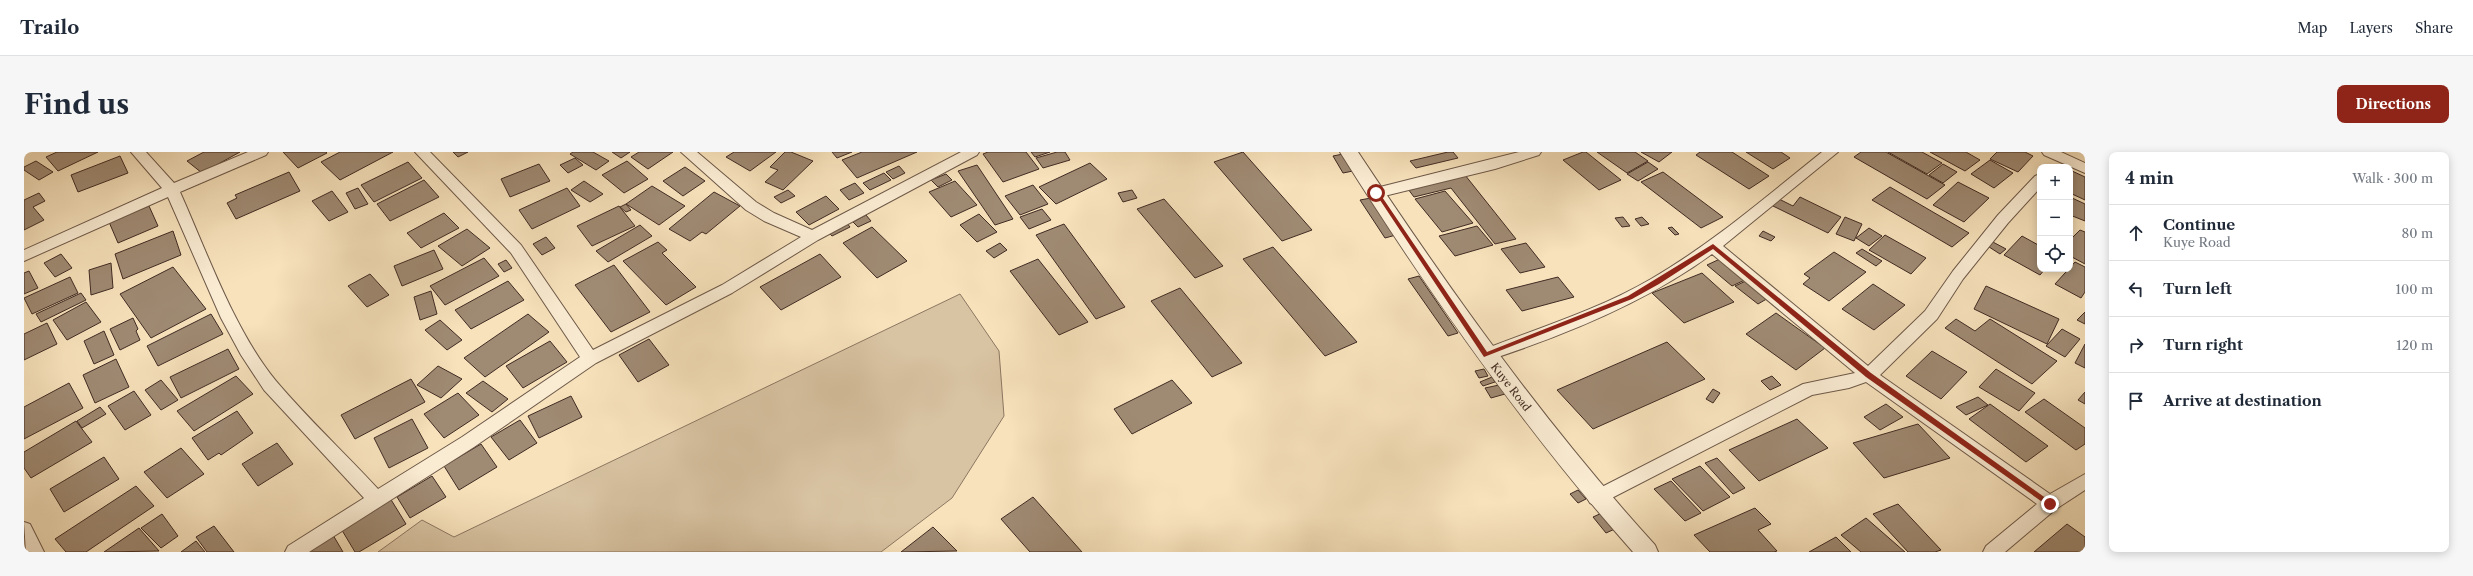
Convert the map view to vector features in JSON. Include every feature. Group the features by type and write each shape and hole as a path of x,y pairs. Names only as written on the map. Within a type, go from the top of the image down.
{"street":[{"path":"138,152 172,190 229,318 247,351 270,385 377,500"},
{"path":"24,256 261,152"},
{"path":"422,152 516,249 590,359"},
{"path":"688,152 751,206 813,236"},
{"path":"294,552 468,442 590,359 727,289 813,236 947,157 972,152"},
{"name":"Kuye Road","path":"1349,152 1486,355 1596,498 1647,552"},
{"path":"1376,193 1495,164 1534,152"},
{"path":"1486,355 1630,297 1657,283 1713,246 1831,152"},
{"path":"2053,159 2085,168"},
{"path":"1596,498 1810,388 1849,382 1868,375 1897,350 1931,315 1958,275 2037,182"},
{"path":"1713,246 1868,375 2050,504"},
{"path":"1992,552 2050,504 2085,481"},
{"path":"24,530 35,552"}],"shaded area":[{"path":"960,294 999,351 1004,416 952,498 881,552 378,552 422,520 454,537"}],"building":[{"path":"57,152 98,152 58,171 46,157"},
{"path":"204,152 240,152 202,173 187,161"},
{"path":"283,152 326,152 327,153 298,168"},
{"path":"340,152 393,152 340,180 321,162"},
{"path":"453,152 468,152 458,157"},
{"path":"573,152 593,152 609,161 596,170 570,154"},
{"path":"612,152 630,152 621,158"},
{"path":"639,152 673,152 648,169 631,157"},
{"path":"734,152 776,152 750,171 726,157"},
{"path":"785,152 791,152 813,161 783,190 765,182 778,170 770,167"},
{"path":"832,152 852,152 837,158"},
{"path":"862,152 917,152 857,178 842,160"},
{"path":"988,152 1026,152 1039,169 1003,182 983,154"},
{"path":"1031,152 1050,152 1035,157"},
{"path":"1057,152 1065,152 1070,160 1043,168 1036,158"},
{"path":"1243,152 1312,230 1282,241 1214,162"},
{"path":"1453,152 1458,158 1416,168 1410,161"},
{"path":"1586,152 1621,180 1599,190 1563,160"},
{"path":"1597,152 1635,152 1648,161 1627,173"},
{"path":"1641,152 1672,152 1659,162"},
{"path":"1700,152 1732,152 1769,176 1749,189 1696,155"},
{"path":"1746,152 1781,152 1790,158 1773,169"},
{"path":"1861,152 1886,152 1945,185 1927,199 1854,157"},
{"path":"1888,152 1922,152 1942,163 1927,174"},
{"path":"1930,152 1966,152 1980,160 1965,171"},
{"path":"1997,152 2025,152 2033,156 2018,172 1990,159"},
{"path":"1343,154 1353,171 1343,173 1333,156"},
{"path":"120,156 128,173 78,192 71,175"},
{"path":"575,158 583,165 568,173 560,165"},
{"path":"1990,160 2013,173 1994,188 1971,174"},
{"path":"36,161 53,172 39,180 24,170 24,167"},
{"path":"627,161 648,179 624,193 602,175"},
{"path":"408,162 422,178 374,202 361,185"},
{"path":"1648,162 1658,169 1638,181 1627,174"},
{"path":"1090,163 1107,179 1056,204 1039,187"},
{"path":"539,164 550,181 510,197 501,179"},
{"path":"1943,164 1957,172 1943,183 1929,175"},
{"path":"977,165 1013,219 995,225 958,171"},
{"path":"899,166 905,173 893,179 886,172"},
{"path":"685,167 705,181 683,196 663,181"},
{"path":"2073,171 2085,177 2085,200 2073,194"},
{"path":"289,172 300,191 236,219 227,203 237,198 235,195"},
{"path":"1663,172 1723,217 1701,228 1641,182"},
{"path":"884,173 891,180 870,190 863,183"},
{"path":"946,174 952,180 938,187 931,180"},
{"path":"1465,175 1516,239 1495,244 1451,188 1414,197 1408,189"},
{"path":"424,180 439,197 390,221 377,204"},
{"path":"584,181 603,194 590,202 571,190"},
{"path":"955,181 977,205 951,217 929,192"},
{"path":"1958,182 1989,198 1964,222 1933,205"},
{"path":"855,183 864,193 849,200 840,190"},
{"path":"1033,185 1048,204 1020,215 1005,196"},
{"path":"652,186 685,206 659,225 626,204"},
{"path":"1890,187 1969,233 1952,247 1872,200"},
{"path":"358,188 368,204 355,209 346,193"},
{"path":"567,188 580,206 532,229 519,210"},
{"path":"788,190 795,196 781,203 774,197"},
{"path":"1132,190 1137,198 1123,202 1118,193"},
{"path":"332,191 348,212 329,221 312,201"},
{"path":"1445,191 1473,223 1442,232 1415,199"},
{"path":"714,192 740,206 706,234 702,232 690,241 669,229"},
{"path":"39,193 45,201 33,207 44,220 24,230 24,200"},
{"path":"826,196 839,209 809,225 796,212"},
{"path":"1800,197 1841,217 1828,233 1773,206 1779,199 1793,206"},
{"path":"1371,198 1396,235 1385,238 1360,200"},
{"path":"2073,198 2085,204 2085,221 2073,216"},
{"path":"1164,199 1223,266 1195,278 1137,209"},
{"path":"626,204 631,210 626,212 620,207"},
{"path":"149,206 158,226 118,243 109,222"},
{"path":"619,206 635,226 592,246 577,226"},
{"path":"1042,209 1051,220 1029,229 1020,217"},
{"path":"444,213 459,228 421,248 407,233"},
{"path":"979,214 997,232 977,242 960,225"},
{"path":"866,215 871,221 858,227 853,222"},
{"path":"1623,217 1630,226 1622,227 1615,218"},
{"path":"1642,217 1649,224 1641,226 1635,219"},
{"path":"1845,217 1862,224 1854,241 1836,234"},
{"path":"846,222 850,227 832,236 827,231"},
{"path":"1064,224 1125,307 1096,319 1036,235"},
{"path":"640,225 652,236 608,262 596,251"},
{"path":"1477,226 1493,245 1455,256 1439,236"},
{"path":"872,227 907,261 877,278 843,243"},
{"path":"1672,227 1679,234 1675,235 1668,228"},
{"path":"1869,228 1882,236 1869,246 1856,238"},
{"path":"467,229 490,248 462,266 438,246"},
{"path":"2080,230 2085,232 2085,264 2073,258 2073,237"},
{"path":"173,231 181,255 123,279 115,254"},
{"path":"1763,231 1775,237 1771,241 1759,236"},
{"path":"1885,235 1926,258 1911,274 1869,250"},
{"path":"2022,236 2037,244 2037,272 2042,272 2040,275 2004,255"},
{"path":"546,237 555,248 542,255 533,244"},
{"path":"1991,241 2006,249 2000,254 1986,245"},
{"path":"658,242 667,250 662,253 696,287 666,305 623,261"},
{"path":"1000,243 1007,250 994,258 986,251"},
{"path":"1526,243 1545,267 1520,273 1501,249"},
{"path":"1273,247 1357,342 1325,356 1243,259"},
{"path":"1862,249 1882,261 1876,266 1856,253"},
{"path":"434,250 443,269 402,286 394,266"},
{"path":"1834,252 1866,272 1829,301 1803,284 1810,278 1804,274"},
{"path":"61,254 72,268 55,277 44,263"},
{"path":"820,254 841,277 781,310 760,287"},
{"path":"484,258 499,276 445,305 430,286"},
{"path":"1722,258 1747,279 1732,286 1707,265"},
{"path":"1038,259 1088,322 1059,335 1010,271"},
{"path":"506,260 512,268 504,272 498,264"},
{"path":"2075,262 2085,267 2085,292 2081,298 2055,284 2066,272 2073,272 2073,264"},
{"path":"111,263 113,288 91,295 89,270"},
{"path":"614,265 650,312 611,332 575,285"},
{"path":"173,267 206,309 151,338 120,294"},
{"path":"29,271 38,288 24,294 24,273"},
{"path":"1702,273 1734,302 1684,323 1652,293"},
{"path":"370,274 389,295 367,307 348,286"},
{"path":"1419,276 1458,333 1448,336 1408,279"},
{"path":"70,277 78,293 32,314 24,298"},
{"path":"1558,277 1574,297 1522,311 1506,290"},
{"path":"1748,280 1770,297 1758,304 1735,286"},
{"path":"508,281 524,300 471,329 455,310"},
{"path":"1873,284 1905,305 1874,330 1842,309"},
{"path":"1986,286 2059,319 2047,344 1974,309"},
{"path":"1180,288 1242,363 1212,377 1151,301"},
{"path":"431,291 437,314 420,320 414,297"},
{"path":"81,293 86,300 41,322 36,314"},
{"path":"86,302 101,322 67,340 53,320"},
{"path":"2085,312 2085,324 2077,320"},
{"path":"1776,313 1825,348 1796,370 1746,334"},
{"path":"211,314 223,334 158,366 147,346"},
{"path":"528,314 549,332 485,377 464,358"},
{"path":"133,318 138,329 136,331 140,340 120,350 110,329"},
{"path":"1956,319 1975,331 1990,319 2057,361 2032,384 1945,328"},
{"path":"440,320 462,340 447,350 425,330"},
{"path":"47,323 57,344 24,360 24,334"},
{"path":"2062,329 2080,339 2065,357 2046,346"},
{"path":"104,331 114,355 94,364 84,341"},
{"path":"649,339 669,365 638,382 619,355"},
{"path":"550,341 567,362 523,388 506,366"},
{"path":"1667,342 1705,379 1593,429 1557,390"},
{"path":"2085,344 2085,368 2075,363"},
{"path":"228,349 239,369 181,398 170,377"},
{"path":"1932,351 1967,372 1941,399 1906,376"},
{"path":"116,359 129,387 95,403 83,375"},
{"path":"438,366 462,379 441,398 417,385"},
{"path":"1484,369 1488,376 1479,378 1475,371"},
{"path":"1996,369 2035,393 2019,411 1979,387"},
{"path":"236,376 253,394 194,431 177,411"},
{"path":"1772,376 1781,385 1770,390 1761,381"},
{"path":"1492,377 1495,382 1483,386 1480,382"},
{"path":"411,379 425,402 355,439 341,415"},
{"path":"161,380 178,400 161,410 145,390"},
{"path":"1172,380 1192,403 1132,434 1114,409"},
{"path":"483,381 508,399 492,412 466,393"},
{"path":"69,383 83,408 24,439 24,407"},
{"path":"1499,385 1505,394 1491,398 1485,388"},
{"path":"1713,389 1720,393 1713,403 1706,399"},
{"path":"134,391 151,415 125,430 108,406"},
{"path":"2085,392 2085,404 2078,400"},
{"path":"458,393 479,415 444,438 424,414"},
{"path":"571,396 582,417 539,438 528,416"},
{"path":"1978,397 1988,405 1966,415 1956,407"},
{"path":"2044,399 2085,428 2085,444 2076,450 2025,412"},
{"path":"1886,404 1903,417 1880,430 1864,417"},
{"path":"1990,404 2048,446 2026,462 1969,419"},
{"path":"100,407 106,414 82,428 77,421"},
{"path":"237,411 253,433 221,455 219,453 208,460 192,438"},
{"path":"412,419 428,448 389,468 374,438"},
{"path":"1797,419 1828,448 1759,481 1729,450"},
{"path":"520,420 537,443 509,460 491,437"},
{"path":"76,421 92,442 31,478 24,468 24,452"},
{"path":"1918,424 1950,458 1884,478 1853,443"},
{"path":"277,443 293,464 258,486 242,464"},
{"path":"481,444 497,467 459,490 444,466"},
{"path":"181,448 204,474 167,498 144,472"},
{"path":"104,457 119,479 64,512 50,489"},
{"path":"1717,458 1745,488 1733,494 1705,463"},
{"path":"1700,466 1730,497 1703,511 1672,479"},
{"path":"432,476 446,497 410,518 397,497"},
{"path":"1671,481 1701,513 1685,521 1654,489"},
{"path":"136,486 154,506 86,552 66,552 55,539"},
{"path":"1578,490 1586,499 1578,503 1570,494"},
{"path":"1033,497 1082,552 1030,552 1001,519"},
{"path":"390,498 406,524 359,552 355,552 340,527"},
{"path":"1898,504 1941,550 1935,552 1908,552 1873,514"},
{"path":"1755,508 1771,524 1758,530 1777,551 1710,552 1694,535"},
{"path":"1604,512 1617,528 1606,533 1593,517"},
{"path":"162,514 178,536 161,548 141,528"},
{"path":"1866,518 1905,552 1861,552 1841,535"},
{"path":"2067,524 2085,537 2085,552 2034,552"},
{"path":"214,526 234,552 207,552 196,537"},
{"path":"933,527 957,551 901,552"},
{"path":"139,528 159,551 104,552"},
{"path":"333,535 343,552 303,552"},
{"path":"1836,537 1851,552 1809,552"},
{"path":"196,541 205,552 181,552"}],"route":[{"path":"1376,193 1486,355 1630,297 1657,283 1713,246 1868,375 2050,504"}]}
